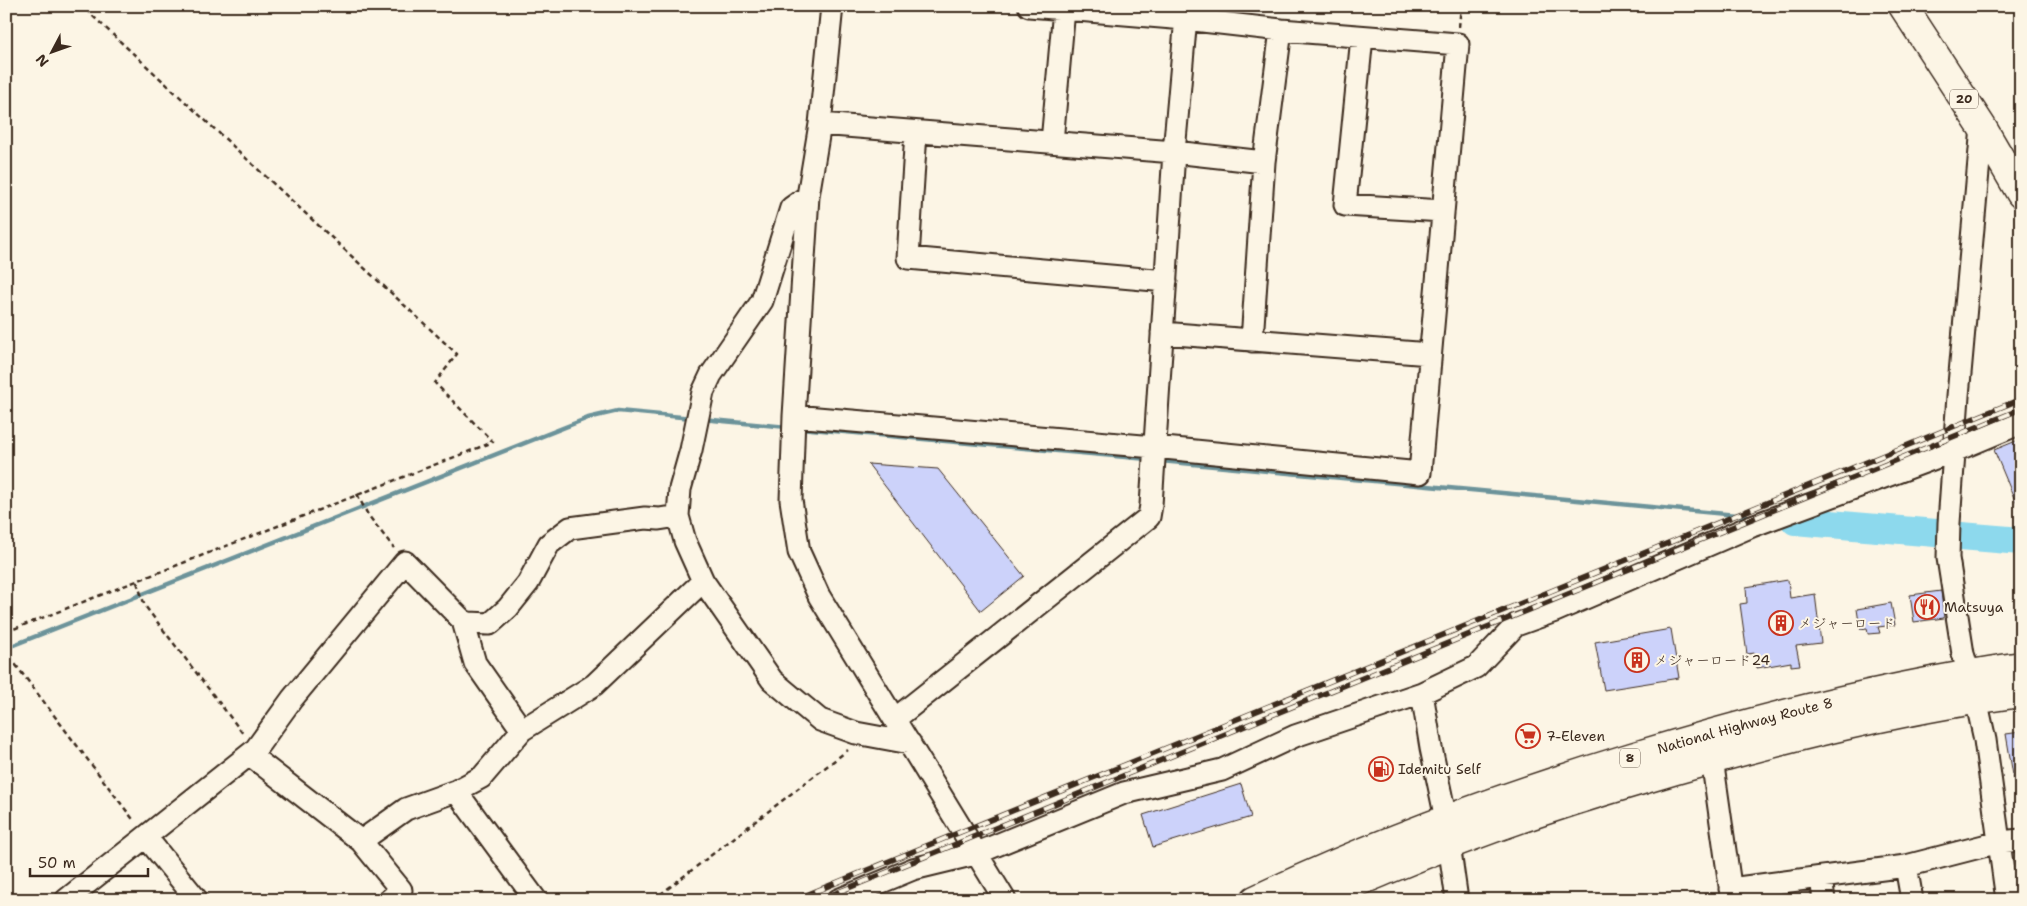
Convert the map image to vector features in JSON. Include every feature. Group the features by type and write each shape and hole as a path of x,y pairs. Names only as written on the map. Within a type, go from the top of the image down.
{"main road":[{"name":"20","path":"1903,6 1982,127 2021,194"},
{"name":"National Highway Route 8","path":"1318,900 1448,832 1571,776 1707,734 1823,704 1969,673 2021,666"},
{"name":"National Highway Route 8","path":"1255,900 1304,876 1448,832 1563,803 1712,759 1850,724 1976,699 2021,694"}],"street":[{"path":"832,6 820,124 808,196 794,416 791,500 799,552 819,596 896,719 975,854 1005,900"},
{"path":"794,416 1154,447 1420,473 1458,44 1282,30 1186,13 1029,6"},
{"path":"1052,142 1064,9"},
{"path":"896,719 1149,517 1174,152 1186,13"},
{"path":"1252,341 1264,162 1282,30"},
{"path":"1362,36 1345,205 1443,211"},
{"path":"820,124 1174,152 1264,162"},
{"path":"1969,673 1963,654 1948,558 1954,451 1982,127"},
{"path":"916,132 908,258 1166,282"},
{"path":"808,196 791,208 762,302 711,375 702,400 680,489 678,516 686,541 703,580 772,680 820,720 867,735 910,743"},
{"path":"1162,333 1430,354"},
{"path":"838,900 913,870 975,854 1124,793 1222,770 1295,736 1422,693 1476,667 1516,625 1555,611 1752,526 1954,451 2021,423"},
{"path":"66,900 253,752 292,699 405,562 462,620 469,623 490,624 508,608 528,583 549,544 570,528 645,518 659,519 678,516"},
{"path":"361,840 406,810 456,791 482,777 522,730 594,685 703,580"},
{"path":"462,620 475,663 522,730"},
{"path":"1422,693 1448,832 1457,900"},
{"path":"1976,699 1984,740 2007,900"},
{"path":"253,752 361,840 401,890 389,900"},
{"path":"1712,759 1731,894 1820,878 1906,866 1999,842 2021,840"},
{"path":"456,791 536,900"},
{"path":"146,837 197,900"},
{"path":"1906,866 1912,900"},
{"path":"1820,878 1824,900"}],"path":[{"path":"6,632 137,583 493,442 435,383 457,354 82,6"},
{"path":"358,496 368,515 405,562"},
{"path":"137,583 145,606 253,752"},
{"path":"6,649 9,656 146,837"},
{"path":"653,900 867,735"}],"building":[{"path":"2021,439 2021,504 2017,505 1994,450"},
{"path":"868,464 938,469 1024,576 981,611"},
{"name":"メジャーロード","path":"1788,580 1790,598 1815,594 1821,643 1796,646 1800,665 1791,666 1791,662 1757,668 1755,653 1747,654 1740,604 1747,603 1746,587"},
{"name":"Matsuya","path":"1941,591 1944,618 1914,622 1910,595"},
{"path":"1891,603 1895,625 1878,627 1880,633 1868,634 1867,628 1860,629 1857,609"},
{"name":"メジャーロード24","path":"1671,629 1679,678 1604,690 1595,642"},
{"path":"2021,732 2021,822 2006,734"},
{"path":"1241,784 1251,817 1153,847 1143,815"}],"waterway":[{"path":"6,648 588,418 618,411 692,418"},
{"path":"702,419 787,427"},
{"path":"800,428 1148,459"},
{"path":"1161,461 1747,516"},
{"path":"1795,521 1936,533"},
{"path":"1961,536 2021,541"}],"railway":[{"path":"794,900 2021,399"},
{"path":"819,900 2021,409"}],"place":[{"name":"Matsuya","path":"1927,607"},
{"name":"メジャーロード","path":"1781,623"},
{"name":"メジャーロード24","path":"1637,660"},
{"name":"7-Eleven","path":"1528,736"},
{"name":"Idemitu Self","path":"1381,769"}]}
